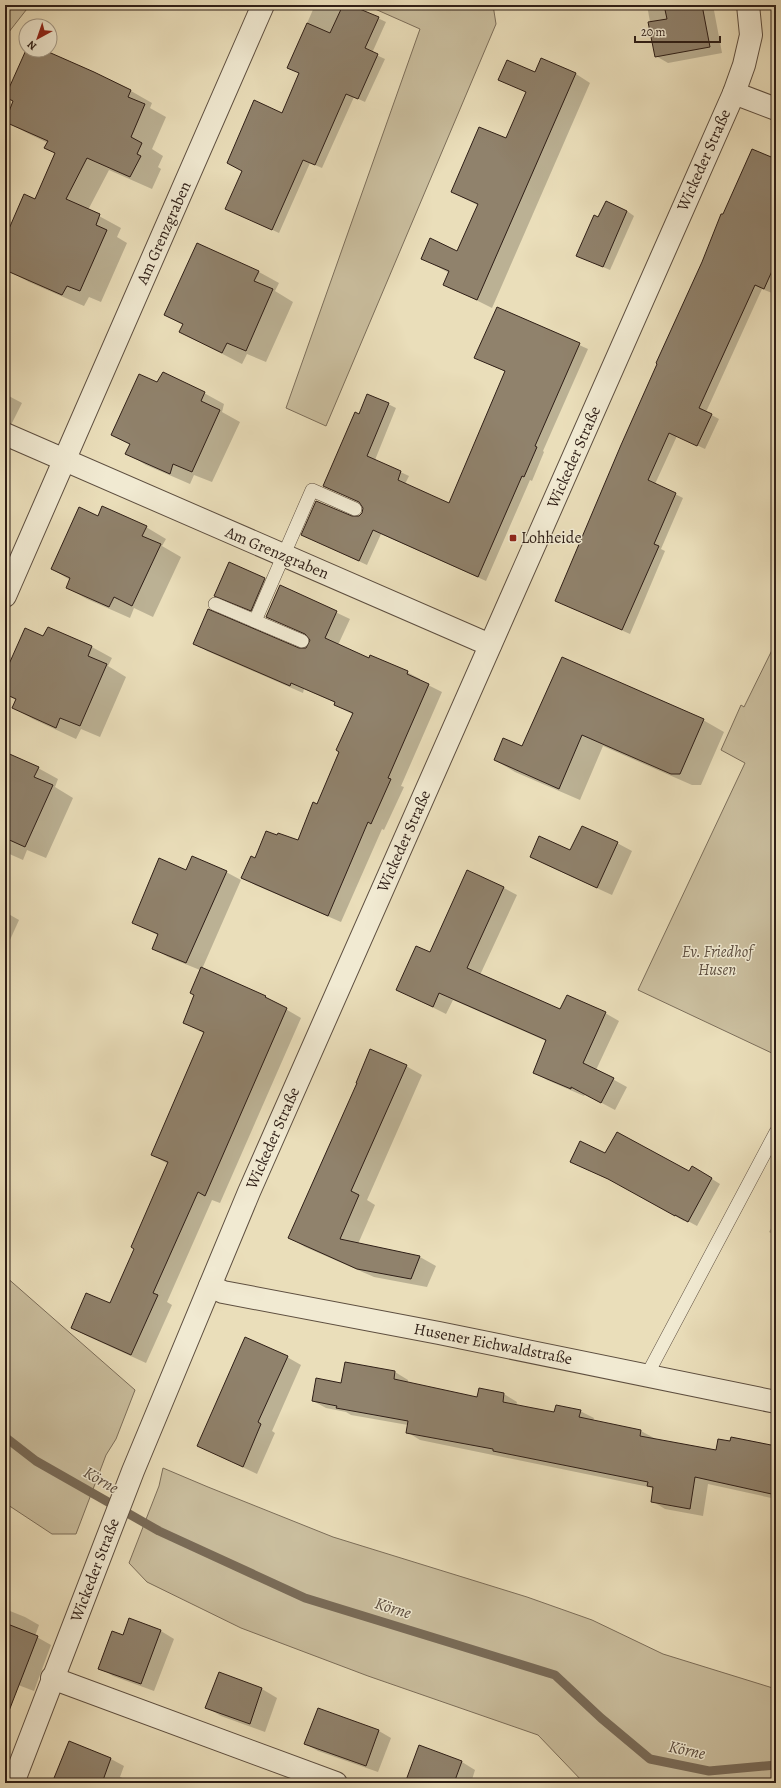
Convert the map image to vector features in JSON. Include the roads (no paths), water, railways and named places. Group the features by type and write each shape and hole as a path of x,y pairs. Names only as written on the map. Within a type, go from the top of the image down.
{"street":[{"name":"Am Grenzgraben","path":"5,596 263,5"},
{"name":"Wickeder Straße","path":"13,1783 52,1678 133,1471 249,1192 734,94 744,65 750,35 748,5"},
{"path":"734,94 776,109"},
{"name":"Am Grenzgraben","path":"5,434 490,645"},
{"name":"Husener Eichwaldstraße","path":"210,1286 223,1292 647,1375 776,1402"},
{"path":"52,1678 336,1783"}],"lane":[{"path":"255,621 312,490 355,509"},
{"path":"215,604 302,641"},
{"path":"647,1375 776,1132"}],"waterway":[{"name":"Körne","path":"5,1437 36,1461 159,1531 305,1598 555,1675 601,1718 650,1759 709,1771 776,1765"}],"place":[{"name":"Lohheide","path":"513,538"}],"park label":[{"name":"Ev. Friedhof Husen","path":"717,961"}]}
